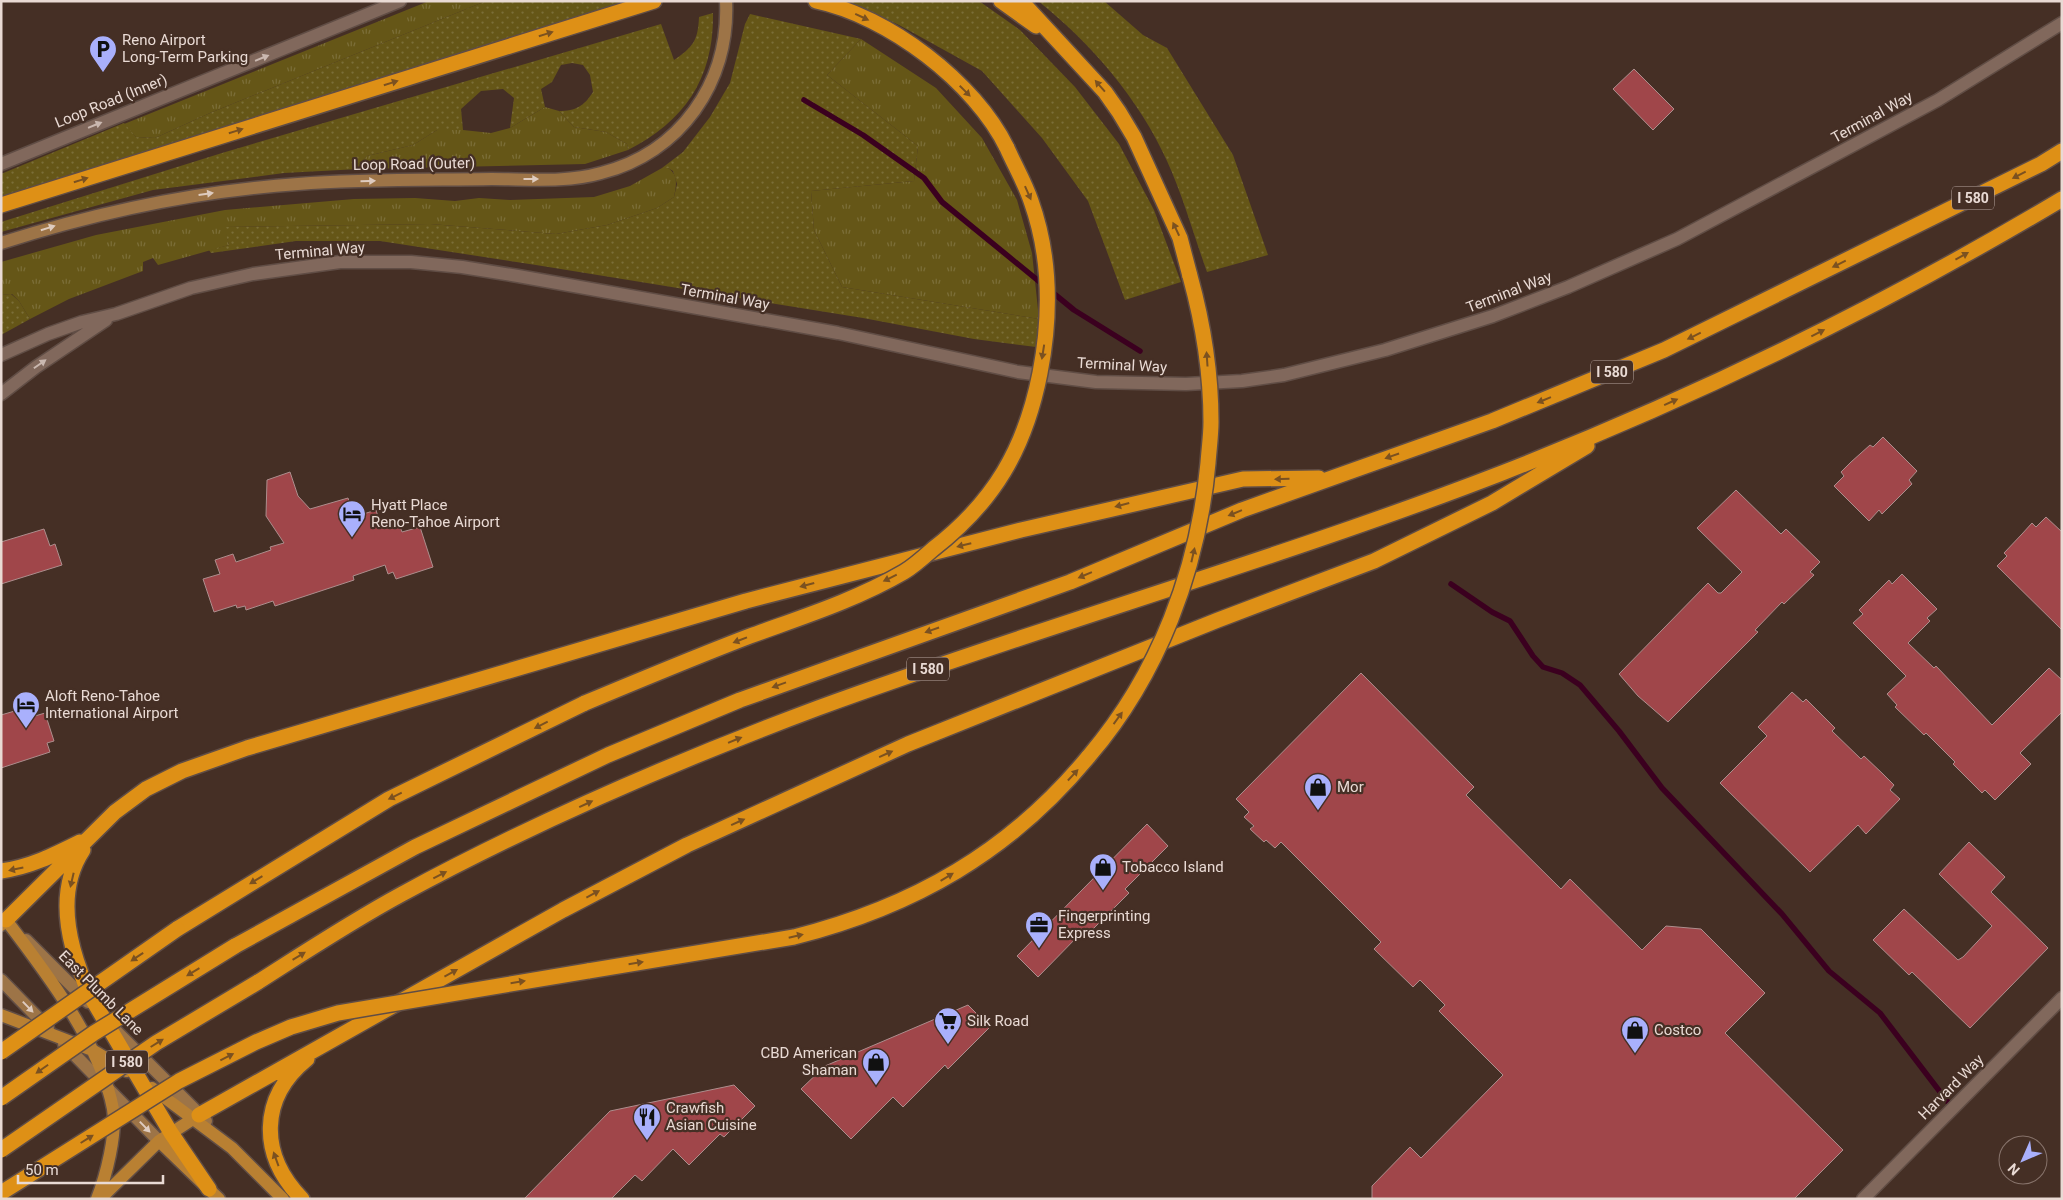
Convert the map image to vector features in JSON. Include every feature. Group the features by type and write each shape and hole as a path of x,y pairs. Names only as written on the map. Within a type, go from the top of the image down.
{"highway":[{"path":"1,1052 177,929 389,799 585,703 680,662 834,605 904,572 959,530 986,500 1013,454 1030,416 1043,354 1048,316 1046,269 1040,230 1031,199 1007,148 971,96 930,57 896,34 858,14 816,1"},
{"path":"1001,1 1064,46"},
{"path":"1,1193 179,1081 256,1042 291,1027 338,1013 794,937 823,930 905,900 968,864 1020,826 1046,802 1089,756 1124,710 1146,673 1171,622 1190,565 1204,507 1211,422 1206,348 1180,238 1134,137 1105,92 1021,1"},
{"path":"1,205 650,2"},
{"name":"I 580","path":"1,1098 94,1033 235,946 471,819 672,727 842,662 1070,582 1242,510 1492,421 1664,350 2041,164 2062,151"},
{"name":"I 580","path":"1,1150 156,1043 398,896 463,862 589,802 712,749 920,672 1416,504 1627,422 1772,356 1863,310 2062,199"},
{"path":"196,1116 563,910 687,845 908,744 1218,620 1374,561 1492,503 1627,422"},
{"path":"3,920 115,812 146,789 182,772 247,748 746,601 1021,530 1243,480 1330,478"},
{"path":"1,871 19,869 44,860 92,836"},
{"path":"92,836 78,858 72,877 67,922 72,950 80,975 138,1077 165,1137 214,1194"},
{"path":"302,1199 289,1186 274,1157 271,1141 271,1122 274,1103 282,1085 298,1066 332,1039"}],"main road":[{"name":"Loop Road (Outer)","path":"1,243 104,213 156,202 251,188 352,181 569,179 617,168 638,159 667,141 688,121 698,107 710,85 720,56 726,25 726,1"},
{"name":"East Plumb Lane","path":"3,920 105,1020 196,1116 232,1148 283,1199"},
{"path":"3,920 38,962 92,1050 106,1087 113,1110 110,1155 98,1199"},
{"path":"1,980 106,1087 165,1137"},
{"path":"1,1015 92,1050 138,1077 196,1116 165,1137 98,1199"}],"street":[{"name":"Loop Road (Inner)","path":"1,164 400,1"},
{"name":"Terminal Way","path":"1,355 48,334 116,314 191,288 253,274 340,262 411,262 462,267 518,276 838,333 1018,372 1096,382 1186,384 1242,381 1284,375 1385,350 1493,316 1568,287 1677,238 1929,105 2062,23"},
{"name":"Terminal Way","path":"1,394 36,367 116,314"},
{"name":"Harvard Way","path":"1863,1199 2062,998"}],"green space":[{"path":"429,1 486,1 210,113 155,138 136,137 124,124"},
{"path":"486,1 631,1 1,199 1,174 124,123 136,137 155,138 210,113"},
{"path":"847,1 979,1 1020,30 1075,87 1119,144 1154,210 1181,282 1125,300 1088,201 1042,138 982,71 899,25"},
{"path":"1038,1 1104,1 1143,35 1167,48 1233,155 1268,255 1207,272 1173,174 1156,138 1128,94 1095,54 1058,17"},
{"path":"713,13 712,36 708,58 702,77 692,95 665,126 628,150 627,144 606,132 574,127 559,111 579,107 593,92 590,75 583,65 572,63 561,65 552,82 541,89 545,107 510,128 514,98 503,89 481,91 461,109 463,130 437,130 413,145 367,156 358,164 359,169 284,173 153,190 1,232 1,222 222,153 661,24 674,60 690,47 696,38 699,17"},
{"path":"750,14 861,39 827,75 918,146 914,181 811,191 814,230 842,287 1039,319 1036,347 974,339 863,318 380,241 296,241 211,253 209,250 229,245 224,227 430,224 556,234 607,225 657,208 674,197 677,184 673,171 668,168 662,168 683,152 710,117 730,83 745,24"},
{"path":"861,39 936,88 982,138 1017,200 1032,253 1039,319 842,287 814,230 811,191 914,181 918,146 827,75"},
{"path":"545,107 559,111 574,127 606,132 627,144 628,150 585,164 359,169 358,164 367,156 413,145 437,130 491,133 510,128"},
{"path":"662,168 668,168 674,174 676,181 674,197 657,208 607,225 556,234 430,224 225,227 229,245 158,265 153,258 143,262 143,271 69,299 30,319 19,301 12,294 1,295 1,262 96,235 225,210 354,199 415,198 455,201 479,198 510,200 594,197 630,186"},
{"path":"11,294 19,301 30,319 1,335 1,295"}],"building":[{"path":"1634,69 1674,109 1653,130 1613,89"},
{"path":"1883,437 1917,471 1909,480 1912,484 1882,514 1879,510 1869,521 1834,486 1844,476 1841,472 1851,462 1870,445 1873,447"},
{"name":"Hyatt Place Reno-Tahoe Airport","path":"290,472 298,496 310,509 348,498 354,517 376,510 380,524 397,519 402,532 420,527 433,567 396,579 393,572 388,574 385,565 353,576 354,580 275,606 273,601 246,610 245,606 237,608 236,605 214,612 203,579 220,574 215,560 233,554 236,562 271,550 270,547 284,543 266,516 267,480"},
{"path":"1736,490 1781,534 1786,529 1820,562 1810,572 1814,575 1784,604 1782,602 1755,630 1758,632 1668,722 1638,696 1619,674 1708,583 1718,593 1721,593 1742,572 1697,528"},
{"path":"2046,517 2062,532 2062,630 1997,566 2007,556 2004,553 2032,523 2036,527"},
{"path":"44,529 50,546 55,544 62,565 1,584 1,542"},
{"path":"1902,574 1937,609 1927,618 1930,621 1908,643 1934,668 1936,666 1992,725 2049,668 2062,680 2062,712 2020,753 2031,764 1995,800 1985,790 1982,793 1926,733 1924,735 1895,707 1897,705 1887,694 1906,676 1853,623 1863,614 1859,610 1889,580 1892,584"},
{"path":"1361,673 1474,787 1466,795 1561,889 1570,879 1642,950 1666,926 1701,929 1765,993 1725,1033 1843,1150 1794,1199 1372,1199 1372,1186 1410,1147 1421,1158 1503,1075 1439,1011 1445,1005 1420,980 1413,987 1374,949 1381,942 1281,842 1275,848 1266,840 1264,842 1250,829 1254,826 1244,817 1249,812 1236,799"},
{"path":"1792,692 1803,702 1806,699 1835,728 1832,731 1861,759 1864,756 1883,774 1894,785 1890,790 1900,799 1866,834 1858,825 1810,872 1720,783 1767,736 1758,727"},
{"name":"Aloft Reno-Tahoe International Airport","path":"32,706 35,716 45,713 54,741 47,743 50,752 1,768 1,715"},
{"path":"1147,824 1168,846 1125,889 1129,893 1084,938 1080,934 1038,977 1017,956"},
{"path":"1969,842 2005,877 1991,892 2048,948 1970,1028 1912,972 1909,975 1873,940 1904,909 1958,960 1963,957 1992,926 1939,874"},
{"path":"968,1005 990,1027 948,1069 945,1065 903,1107 893,1097 851,1139 801,1089 825,1066"},
{"name":"Crawfish Asian Cuisine","path":"734,1085 755,1106 724,1137 720,1134 689,1165 673,1149 642,1181 635,1175 611,1199 524,1199 610,1111"}],"waterway":[{"path":"804,100 863,135 924,178 942,202 1074,310 1140,351"},
{"path":"1451,584 1492,612 1510,621 1533,656 1543,667 1562,673 1580,685 1619,731 1662,788 1782,914 1829,971 1880,1013 1947,1101"}],"place":[{"name":"Reno Airport Long-Term Parking","path":"103,73"},
{"name":"Hyatt Place Reno-Tahoe Airport","path":"352,538"},
{"name":"Aloft Reno-Tahoe International Airport","path":"26,729"},
{"name":"Mor","path":"1318,811"},
{"name":"Tobacco Island","path":"1103,891"},
{"name":"Fingerprinting Express","path":"1039,949"},
{"name":"Silk Road","path":"948,1045"},
{"name":"Costco","path":"1635,1054"},
{"name":"CBD American Shaman","path":"876,1086"},
{"name":"Crawfish Asian Cuisine","path":"647,1141"}]}
